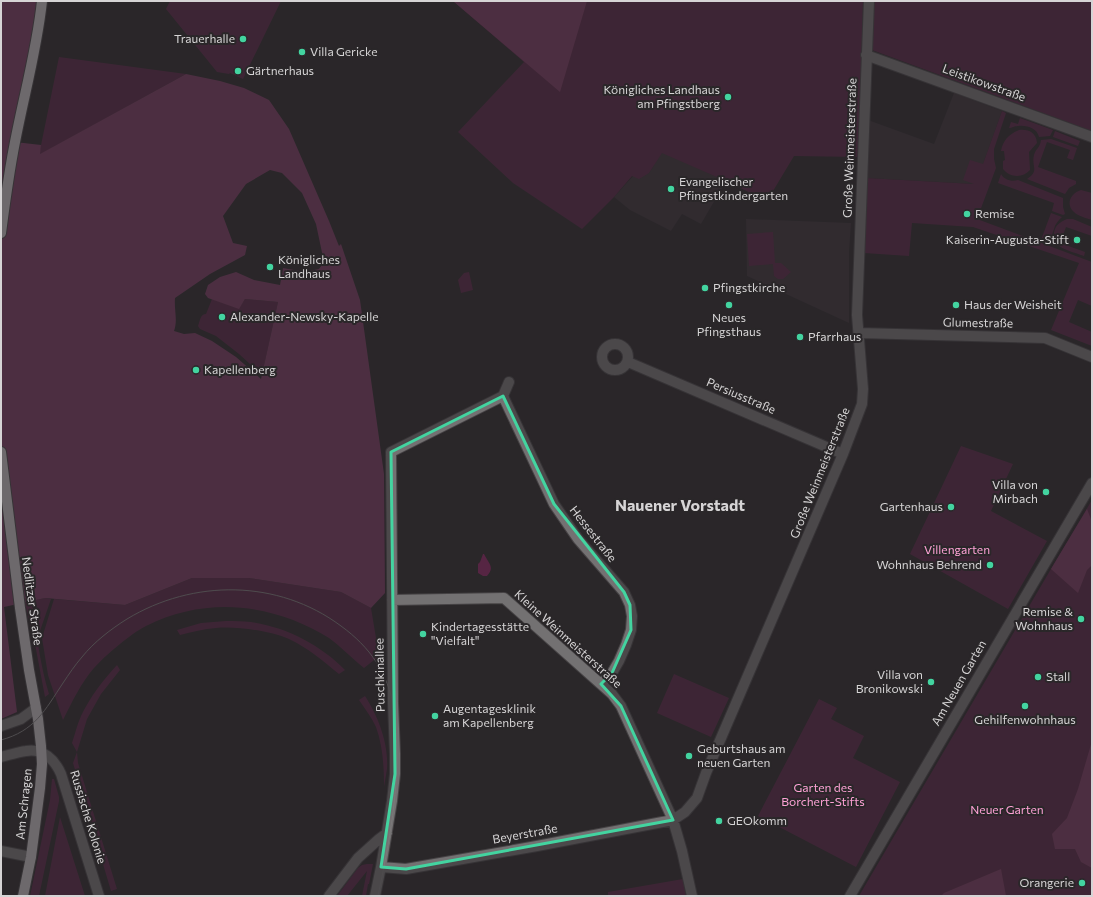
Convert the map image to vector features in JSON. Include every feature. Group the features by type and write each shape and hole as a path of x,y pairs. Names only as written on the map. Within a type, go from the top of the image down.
{"main road":[{"path":"1,233 9,173 36,45 42,1"},
{"name":"Nedlitzer Straße","path":"1,452 20,608 40,732 41,753"},
{"name":"Am Schragen","path":"23,896 31,857 40,788 41,753"}],"street":[{"name":"Große Weinmeisterstraße","path":"673,820 685,812 697,798 706,773 843,454 862,404 863,389 857,315 869,1"},
{"name":"Leistikowstraße","path":"866,54 1092,136"},
{"name":"Glumestraße","path":"859,333 1045,338 1092,357"},
{"name":"Persiusstraße","path":"628,362 843,454"},
{"path":"504,396 509,382"},
{"name":"Puschkinallee","path":"376,896 392,802 396,754 392,703 391,452 504,396"},
{"name":"Hessestraße","path":"504,396 554,504 578,539 624,592 630,605 632,616 631,630 626,645 612,673 601,684"},
{"name":"Am Neuen Garten","path":"850,896 1092,484"},
{"name":"Kleine Weinmeisterstraße","path":"392,600 504,598 612,694 621,706 673,820"},
{"path":"1,726 21,719 36,708"},
{"path":"1,757 26,750 34,750 41,753"},
{"name":"Russische Kolonie","path":"41,753 55,762 61,774 99,896"},
{"path":"673,820 682,851 692,896"},
{"name":"Beyerstraße","path":"382,867 406,869 673,820"},
{"path":"329,896 358,858 379,839 387,834"},
{"name":"Am Schragen","path":"1,851 31,857"}],"highlighted area":[{"path":"503,396 554,504 624,592 630,605 631,630 612,673 601,684 621,706 673,820 406,869 381,867 395,774 391,452"}],"shaded area":[{"path":"1,1 42,1 15,142 41,145 40,154 186,74 244,88 269,100 289,129 339,246 341,244 360,300 384,474 385,593 371,608 341,592 249,578 192,578 125,605 45,598 4,607 17,712 1,719","holes":["270,170 282,173 302,193 316,224 324,262 319,269 305,272 283,268 280,285 254,280 236,272 220,277 208,285 205,294 208,298 239,309 245,299 278,302 261,379 236,357 212,341 195,333 184,334 174,331 176,323 175,298 210,274 245,255 247,246 233,243 223,216 246,184"]},
{"path":"453,1 587,1 560,92"},
{"path":"954,93 1002,111 976,184 866,178 868,120 934,144"},
{"name":"Evangelischer Pfingstkindergarten","path":"662,152 726,181 701,224 682,214 671,231 630,210 614,197 633,176 649,173"},
{"path":"746,219 851,223 849,252 849,323 747,276"},
{"path":"1087,509 1092,522 1092,565 1087,570 1078,593 1051,569"},
{"path":"1092,741 1092,868 1081,862 1075,849 1055,849 1052,834 1067,818 1078,789"},
{"path":"1001,869 1006,896 941,896 944,893"}],"green space":[{"path":"170,1 281,1 243,79 230,73 217,72 166,9"},
{"path":"453,1 863,1 859,157 794,156 767,201 662,153 649,173 639,179 632,176 614,197 582,229 513,183 458,132 524,62"},
{"path":"869,1 1092,1 1092,131 872,50"},
{"path":"59,57 186,74 39,155"},
{"path":"1002,111 1006,113 994,149 996,168 977,219 1092,262 1092,306 1078,300 1069,322 1092,332 1092,346 1051,330 1079,263 973,227 912,223 909,256 864,253 866,178 974,184 963,180 970,160 983,164"},
{"path":"1020,118 1053,130 1050,136 1039,137 1034,129 1028,127 1017,126 1009,128 1011,122 1018,124"},
{"path":"1019,130 1031,132 1035,136 1037,143 1029,152 1030,170 1020,176 1016,176 1009,174 1003,169 1003,161 1005,160 1004,151 1001,151 1007,138 1012,133"},
{"path":"1055,131 1080,141 1078,146 1053,137"},
{"path":"1051,139 1077,148 1073,160 1067,158 1070,150 1047,142 1038,167 1076,181 1076,184 1069,188 1065,194 1027,179 1034,171 1033,159 1041,140"},
{"path":"1001,174 1008,180 1018,180 1063,198 1065,214 1063,215 1052,211 1054,203 998,183"},
{"path":"1081,190 1092,193 1092,220 1082,217 1071,209 1070,199 1077,191"},
{"path":"1051,213 1062,217 1054,227 1049,240 1041,240"},
{"path":"1067,219 1073,219 1092,227 1092,236 1066,227 1060,243 1085,252 1084,256 1062,248 1055,241 1054,235 1056,227"},
{"path":"773,232 775,263 781,263 791,272 783,279 778,279 774,276 773,264 749,266 747,234"},
{"path":"469,272 473,290 461,293 458,280 464,273"},
{"path":"212,299 239,308 245,299 278,302 262,375 216,336 200,329 198,326 201,316 206,314"},
{"name":"Villengarten","path":"961,446 1013,464 991,511 1047,541 1008,609 910,554"},
{"name":"Neuer Garten","path":"1092,500 1092,896 859,896 1051,569"},
{"path":"483,554 491,568 487,576 483,576 478,573 478,564"},
{"path":"192,578 249,578 341,592 371,608 379,656 364,668 329,638 308,626 285,617 262,611 216,607 192,610 169,616 146,626 113,650 94,668 85,680 63,720 48,675 42,638 54,599 125,605"},
{"path":"45,598 51,599 40,631 35,600"},
{"path":"32,601 41,660 49,694 45,697 35,644 25,603"},
{"path":"242,621 264,624 290,633 314,645 336,661 345,670 339,674 303,646 281,636 263,631 243,628 216,628 180,635 177,630 201,623"},
{"path":"117,665 120,670 101,694 87,719 77,752 72,743 81,716 97,689"},
{"path":"674,674 729,698 711,737 657,713"},
{"path":"365,696 378,721 384,740 387,769 384,787 383,757 376,727 359,700"},
{"name":"Garten des Borchert-Stifts","path":"819,699 837,708 831,719 864,736 853,758 900,782 856,867 758,816"},
{"path":"77,752 78,763 117,889 111,891 73,763"},
{"path":"52,779 54,779 59,801 39,896 30,896 50,800"},
{"path":"60,817 85,896 45,896"},
{"path":"367,864 373,864 366,896 362,896 367,871 347,896 337,896 358,868"},
{"path":"683,879 686,896 608,896 608,892"}],"tram line":[{"path":"1,740 22,731 38,718 77,663 97,641 127,619 153,606 179,597 207,591 235,590 263,593 290,599 316,611 341,626 361,643 369,652 382,672 391,696 396,721 397,754 395,795 390,836 378,896"}],"place":[{"name":"Trauerhalle","path":"243,39"},
{"name":"Villa Gericke","path":"302,52"},
{"name":"Gärtnerhaus","path":"238,71"},
{"name":"Königliches Landhaus am Pfingstberg","path":"728,97"},
{"name":"Evangelischer Pfingstkindergarten","path":"671,189"},
{"name":"Remise","path":"967,214"},
{"name":"Kaiserin-Augusta-Stift","path":"1077,240"},
{"name":"Königliches Landhaus","path":"270,267"},
{"name":"Pfingstkirche","path":"705,288"},
{"name":"Neues Pfingsthaus","path":"729,305"},
{"name":"Haus der Weisheit","path":"956,305"},
{"name":"Alexander-Newsky-Kapelle","path":"222,317"},
{"name":"Pfarrhaus","path":"800,337"},
{"name":"Kapellenberg","path":"196,370"},
{"name":"Villa von Mirbach","path":"1046,492"},
{"name":"Gartenhaus","path":"951,507"},
{"name":"Wohnhaus Behrend","path":"990,565"},
{"name":"Remise & Wohnhaus","path":"1081,619"},
{"name":"Kindertagesstätte \"Vielfalt\"","path":"423,634"},
{"name":"Stall","path":"1038,677"},
{"name":"Villa von Bronikowski","path":"931,682"},
{"name":"Gehilfenwohnhaus","path":"1025,706"},
{"name":"Augentagesklinik am Kapellenberg","path":"435,716"},
{"name":"Geburtshaus am neuen Garten","path":"689,756"},
{"name":"GEOkomm","path":"719,821"},
{"name":"Orangerie","path":"1082,883"}],"district":[{"name":"Nauener Vorstadt","path":"680,505"}]}
